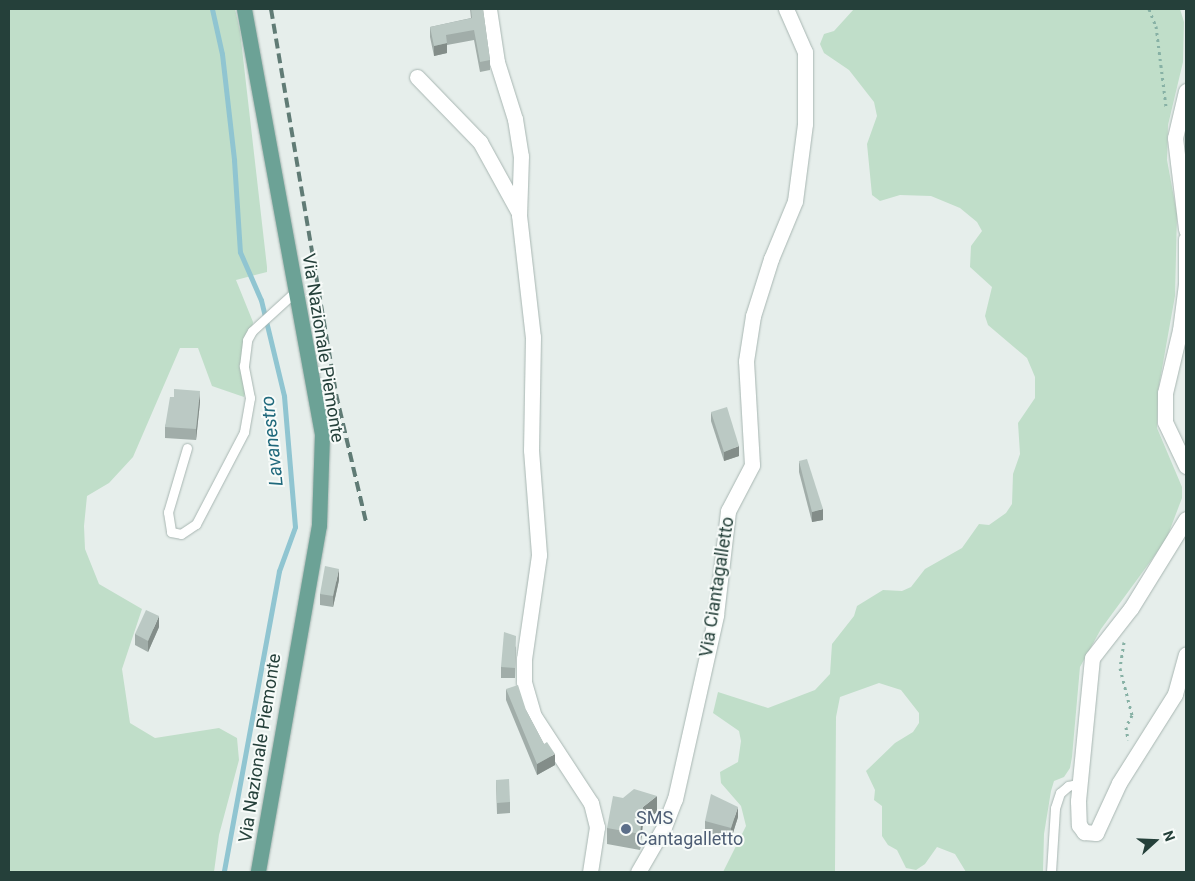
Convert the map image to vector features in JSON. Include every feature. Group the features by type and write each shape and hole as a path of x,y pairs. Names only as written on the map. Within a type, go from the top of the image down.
{"main road":[{"name":"Via Nazionale Piemonte","path":"244,9 290,296 322,434 318,526 258,872"}],"street":[{"path":"490,9 497,62 514,119 521,156 520,215 533,337 531,450 539,556 524,659 524,682 534,716 591,803 597,827 590,872"},
{"name":"Via Ciantagalletto","path":"638,872 664,827 675,799 716,615 728,511 752,465 748,352 753,316 765,278 795,201 805,124 805,52 786,9"},
{"path":"417,77 480,142 520,215"},
{"path":"1186,91 1175,138 1186,229"},
{"path":"1186,239 1186,284 1180,330 1166,393 1165,422 1186,466"},
{"path":"1186,519 1131,608 1092,658 1080,783 1078,826 1084,832 1096,833 1119,783 1174,694 1186,654"}],"lane":[{"path":"187,448 168,512 171,532 181,534 196,524 244,432 250,398 244,366 244,348 257,327 290,296"},
{"path":"1051,872 1055,808 1063,789 1080,783"}],"path":[{"path":"1148,9 1156,26 1167,116"},
{"path":"1116,626 1124,641 1120,668 1132,715 1126,727 1131,766"}],"green space":[{"path":"9,9 235,9 240,31 267,267 267,272 236,280 253,322 248,384 244,397 212,386 198,348 180,348 133,457 109,483 87,496 84,526 85,549 99,584 142,609 122,669 130,723 155,738 219,728 237,738 239,760 219,835 214,872 9,872"},
{"path":"854,9 1180,9 1184,22 1183,62 1168,125 1167,160 1177,214 1175,296 1158,391 1157,428 1182,487 1182,498 1166,540 1101,629 1080,667 1072,757 1070,768 1064,777 1054,781 1051,791 1044,834 1043,872 966,872 955,854 937,847 925,864 916,870 906,868 897,850 888,845 882,836 882,806 874,800 875,790 866,771 895,743 913,732 919,723 919,713 901,690 879,683 840,697 836,717 835,872 723,872 746,826 741,806 721,783 720,772 738,762 741,741 739,731 713,713 718,692 768,708 815,690 830,674 832,644 854,616 857,606 883,590 902,591 911,587 925,569 962,548 979,524 989,525 1006,513 1012,504 1013,474 1020,454 1018,423 1035,398 1035,377 1027,358 988,325 985,316 992,287 970,267 971,246 982,231 977,222 960,208 931,196 900,195 880,201 872,195 867,144 877,116 874,102 849,70 824,53 820,44 824,34 834,31"}],"building":[{"path":"471,9 483,9 490,60 480,62 474,30 446,35 447,43 434,46 430,27 472,18"},
{"path":"174,389 200,391 196,429 165,427 170,397 174,397"},
{"path":"727,407 739,446 724,452 711,412"},
{"path":"807,459 823,509 812,512 799,461"},
{"path":"325,566 339,569 333,596 320,594"},
{"path":"146,610 159,616 148,641 135,634"},
{"path":"504,632 516,636 515,668 501,667"},
{"path":"518,685 526,710 544,744 547,742 555,754 537,764 506,689"},
{"path":"509,779 510,802 497,803 496,780"},
{"path":"634,789 657,796 643,807 640,834 607,828 613,796 623,798"},
{"path":"711,794 738,807 731,828 705,821"}],"waterway":[{"name":"Lavanestro","path":"212,9 222,54 234,160 240,252 261,300 284,396 295,527 279,571 224,872"}],"railway":[{"path":"271,9 336,394 366,522"}],"place":[{"name":"SMS Cantagalletto","path":"626,829"}]}
